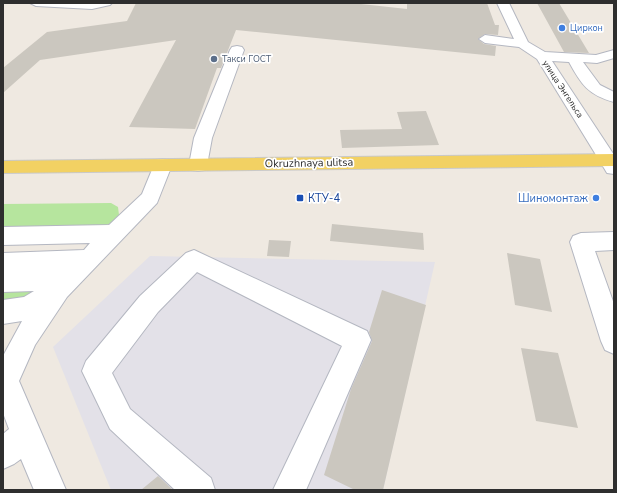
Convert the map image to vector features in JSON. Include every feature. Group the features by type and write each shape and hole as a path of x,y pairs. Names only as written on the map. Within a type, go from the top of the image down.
{"main road":[{"name":"Okruzhnaya ulitsa","path":"3,167 612,162"}],"street":[{"path":"36,3 92,6 106,3"},
{"path":"503,3 523,44"},
{"path":"485,39 523,44"},
{"name":"улица Энгельса","path":"523,44 542,56 612,162"},
{"path":"198,165 203,138 236,50"},
{"path":"542,56 597,59 614,54"},
{"path":"574,58 588,83 604,95 614,97"},
{"path":"50,490 14,444 4,378 26,336 64,284 150,198 163,165"},
{"path":"3,236 114,234"},
{"path":"614,241 581,242 614,341"},
{"path":"3,263 89,259"},
{"path":"200,490 120,419 96,371 149,304 194,260 358,340 289,490"},
{"path":"3,282 64,284"},
{"path":"3,312 28,308 64,284"}],"shaded area":[{"path":"150,256 435,262 383,490 111,490 53,347"}],"green space":[{"path":"111,203 118,207 119,215 111,223 100,228 3,229 3,204"},
{"path":"43,287 24,299 3,302 3,288"}],"building":[{"path":"136,3 352,3 407,9 407,3 487,3 495,25 499,25 498,35 485,34 478,39 484,44 496,46 495,56 236,30 221,68 217,68 195,129 129,127 176,40 40,60 3,93 3,68 47,32 127,21"},
{"name":"Циркон","path":"537,3 559,3 589,53 564,52"},
{"path":"426,111 439,145 342,148 340,130 402,129 397,112"},
{"path":"332,224 423,233 424,250 330,241"},
{"path":"269,240 291,241 289,257 267,256"},
{"path":"507,253 540,259 552,312 515,305"},
{"path":"382,290 426,305 383,490 355,490 324,475 351,389 372,341 369,332"},
{"path":"521,348 558,353 578,428 536,421"},
{"path":"158,476 173,490 141,490"}],"place":[{"name":"Циркон","path":"562,28"},
{"name":"Такси ГОСТ","path":"214,59"},
{"name":"КТУ-4","path":"300,198"},
{"name":"Шиномонтаж","path":"596,198"}]}
